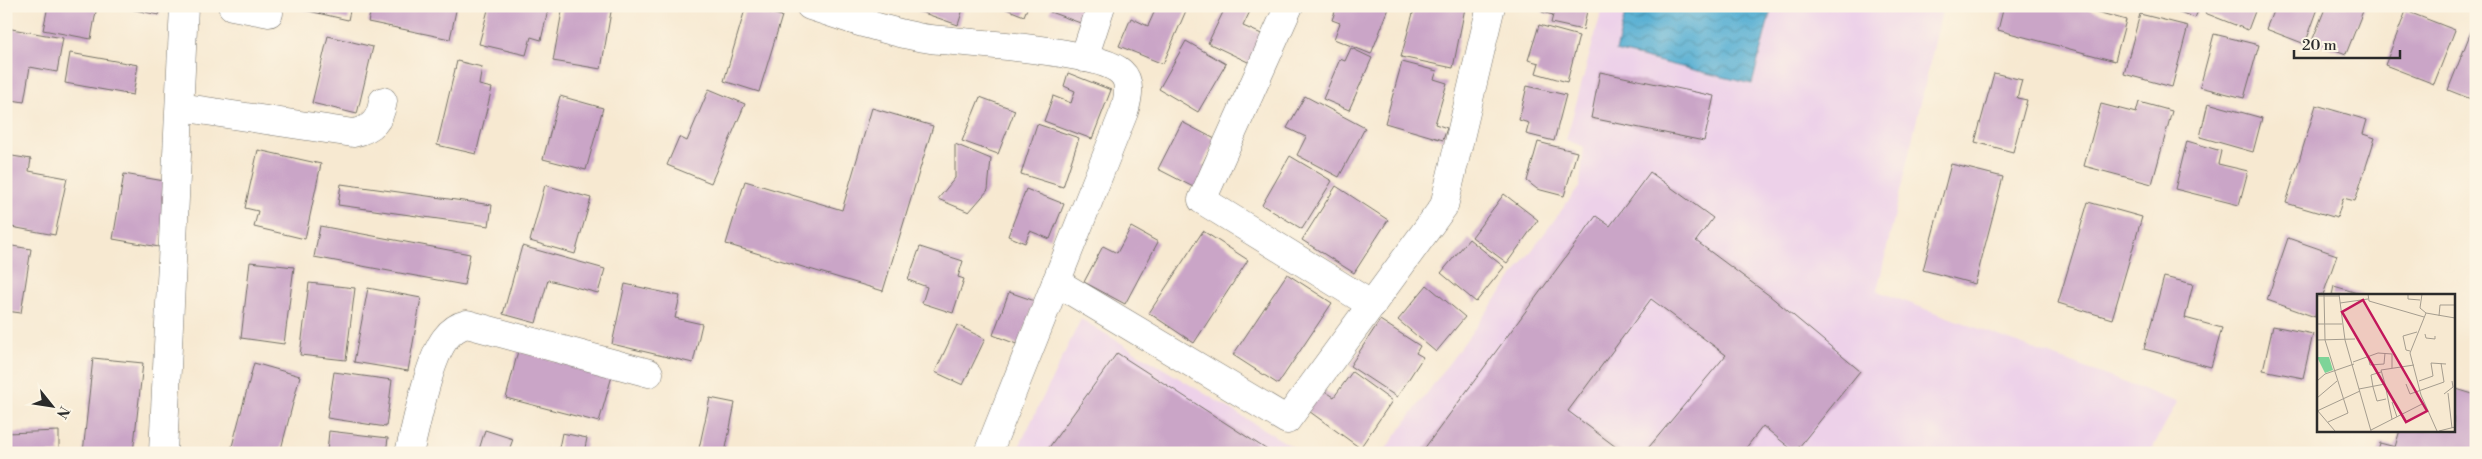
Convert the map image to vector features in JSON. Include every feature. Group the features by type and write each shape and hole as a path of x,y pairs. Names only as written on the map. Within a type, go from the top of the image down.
{"street":[{"path":"163,453 184,6"},
{"path":"232,6 269,13"},
{"path":"810,6 855,13 929,39 988,44 1106,63 1121,72 1128,85 1127,101 988,453"},
{"path":"1084,58 1101,6"},
{"path":"1289,6 1202,200 1372,305"},
{"path":"1056,282 1287,420 1444,206 1490,6"},
{"path":"180,107 353,132 373,126 379,118 383,101"},
{"path":"409,453 427,384 440,349 444,340 458,326 467,324 649,373"}],"shaded area":[{"path":"1603,6 1922,6 1942,11 1877,291 2177,402 2150,453 1383,453 1580,185 1584,147 1566,140"},
{"path":"1081,319 1303,453 1016,453"}],"water":[{"path":"1627,6 1772,6 1752,84 1616,51"}],"building":[{"path":"48,6 97,6 91,39 43,30"},
{"path":"116,6 161,6 159,15"},
{"path":"287,6 351,6 348,20"},
{"path":"372,6 457,6 450,39 368,22"},
{"path":"489,6 549,6 541,40 531,37 526,55 479,44"},
{"path":"563,6 612,6 601,69 553,61"},
{"path":"746,6 782,16 759,92 724,81"},
{"path":"919,6 964,6 958,25 918,11"},
{"path":"999,6 1028,6 1024,16"},
{"path":"1052,6 1093,6 1086,25 1050,12"},
{"path":"1157,6 1188,6 1163,64 1119,46 1131,18 1148,26"},
{"path":"1226,6 1252,7 1243,26 1264,35 1250,63 1208,43"},
{"path":"1337,6 1390,6 1371,54 1334,39 1340,23 1332,20"},
{"path":"1415,6 1465,8 1453,68 1401,57"},
{"path":"1543,6 1588,6 1583,30 1551,23 1553,15 1542,12"},
{"path":"2004,6 2076,6 2126,20 2115,61 1998,30"},
{"path":"2165,6 2200,6 2195,18"},
{"path":"2208,6 2257,6 2248,30 2205,13"},
{"path":"2275,6 2319,6 2305,44 2266,29"},
{"path":"2326,6 2365,6 2346,54 2312,41"},
{"path":"2406,11 2455,30 2434,84 2385,65"},
{"path":"2140,14 2188,26 2172,87 2124,74"},
{"path":"2476,19 2476,101 2448,90"},
{"path":"1539,25 1579,36 1567,82 1536,73 1539,63 1528,60"},
{"path":"6,28 63,38 57,72 30,67 24,102 6,99"},
{"path":"2214,34 2259,45 2244,98 2200,87"},
{"path":"328,36 373,47 357,114 312,103"},
{"path":"1186,41 1226,64 1198,112 1159,89"},
{"path":"1351,48 1372,58 1349,110 1323,99 1340,59 1345,61"},
{"path":"70,53 138,65 133,95 65,83"},
{"path":"457,61 482,67 479,85 492,88 476,154 437,145"},
{"path":"1402,62 1437,71 1434,79 1447,83 1435,124 1447,128 1443,140 1385,123"},
{"path":"1600,72 1714,96 1704,141 1591,118"},
{"path":"1068,73 1111,90 1092,139 1044,121 1053,96 1071,103 1075,91 1064,86"},
{"path":"1994,73 2022,80 2017,98 2027,100 2013,152 1975,142"},
{"path":"1527,86 1566,95 1554,141 1526,134 1529,123 1519,120"},
{"path":"709,89 745,104 711,183 667,165 679,137 687,141"},
{"path":"560,96 603,108 586,170 543,159"},
{"path":"1305,96 1365,128 1339,177 1297,155 1306,137 1287,128"},
{"path":"980,97 1015,110 998,154 962,141"},
{"path":"2139,102 2172,111 2152,184 2084,166 2101,104 2136,113"},
{"path":"2208,103 2262,118 2253,152 2200,137"},
{"path":"2316,105 2367,120 2363,134 2375,138 2355,201 2343,198 2337,218 2286,203"},
{"path":"872,108 933,126 883,291 726,244 745,181 842,210"},
{"path":"1182,122 1215,139 1202,165 1208,168 1197,189 1158,169"},
{"path":"1037,124 1079,138 1063,187 1021,174"},
{"path":"2187,141 2221,151 2218,164 2248,171 2239,205 2175,189"},
{"path":"1538,142 1577,152 1564,196 1537,189 1527,181"},
{"path":"955,144 991,159 988,190 969,212 938,199 955,178"},
{"path":"258,150 321,164 305,239 254,227 258,211 245,208"},
{"path":"6,155 31,159 29,171 67,178 55,235 6,226"},
{"path":"1290,156 1332,181 1302,229 1262,205"},
{"path":"1951,164 2003,177 1975,284 1923,270"},
{"path":"1650,172 1713,218 1696,241 1770,296 1860,371 1795,452 1763,426 1742,453 1644,453 1726,355 1651,299 1568,411 1624,453 1421,453 1596,216 1610,226"},
{"path":"124,174 170,182 159,247 113,239"},
{"path":"341,184 492,205 489,226 338,205"},
{"path":"545,185 591,198 575,254 530,241"},
{"path":"1336,186 1388,220 1354,273 1302,240"},
{"path":"1026,189 1064,204 1050,239 1030,231 1025,243 1008,236"},
{"path":"1504,194 1538,220 1507,263 1472,237"},
{"path":"2088,202 2142,217 2112,319 2058,303"},
{"path":"320,226 470,254 464,285 314,257"},
{"path":"1131,227 1158,242 1125,304 1084,282 1103,246 1117,253"},
{"path":"1203,231 1248,260 1194,343 1149,313"},
{"path":"2288,238 2337,255 2323,294 2317,294 2315,317 2267,300"},
{"path":"1469,239 1504,267 1476,302 1441,273"},
{"path":"6,245 31,249 21,313 6,311"},
{"path":"522,246 605,269 598,293 548,280 536,323 503,314"},
{"path":"920,247 963,261 958,277 964,279 953,313 922,303 927,287 908,280"},
{"path":"250,262 294,267 284,344 241,338"},
{"path":"1287,274 1332,303 1278,384 1233,355"},
{"path":"2164,277 2193,284 2185,318 2222,328 2211,367 2144,349"},
{"path":"309,283 355,288 346,360 300,355"},
{"path":"625,284 680,296 675,318 702,324 693,363 612,344"},
{"path":"1427,285 1465,317 1436,352 1398,320"},
{"path":"2334,286 2361,294 2332,294"},
{"path":"368,288 421,298 408,371 354,362"},
{"path":"1009,292 1035,301 1019,345 993,335"},
{"path":"1380,320 1420,346 1416,353 1423,357 1397,397 1350,366"},
{"path":"957,325 985,339 963,385 935,372"},
{"path":"2273,326 2313,334 2303,378 2263,370"},
{"path":"518,351 612,376 599,422 506,398"},
{"path":"1117,353 1272,453 1045,453"},
{"path":"93,358 143,363 133,453 83,453"},
{"path":"254,363 300,376 280,453 240,453 231,450"},
{"path":"334,372 392,380 386,427 327,418"},
{"path":"1352,372 1392,401 1360,448 1306,409 1320,388 1334,397"},
{"path":"2454,388 2476,395 2476,453 2377,453 2380,443 2395,447 2399,432 2454,432"},
{"path":"710,398 735,403 725,453 698,453"},
{"path":"485,430 513,439 508,453 478,453"},
{"path":"59,431 59,453 6,453 6,433"},
{"path":"329,431 388,438 386,453 327,453"},
{"path":"562,433 587,438 584,453 558,453"}]}
